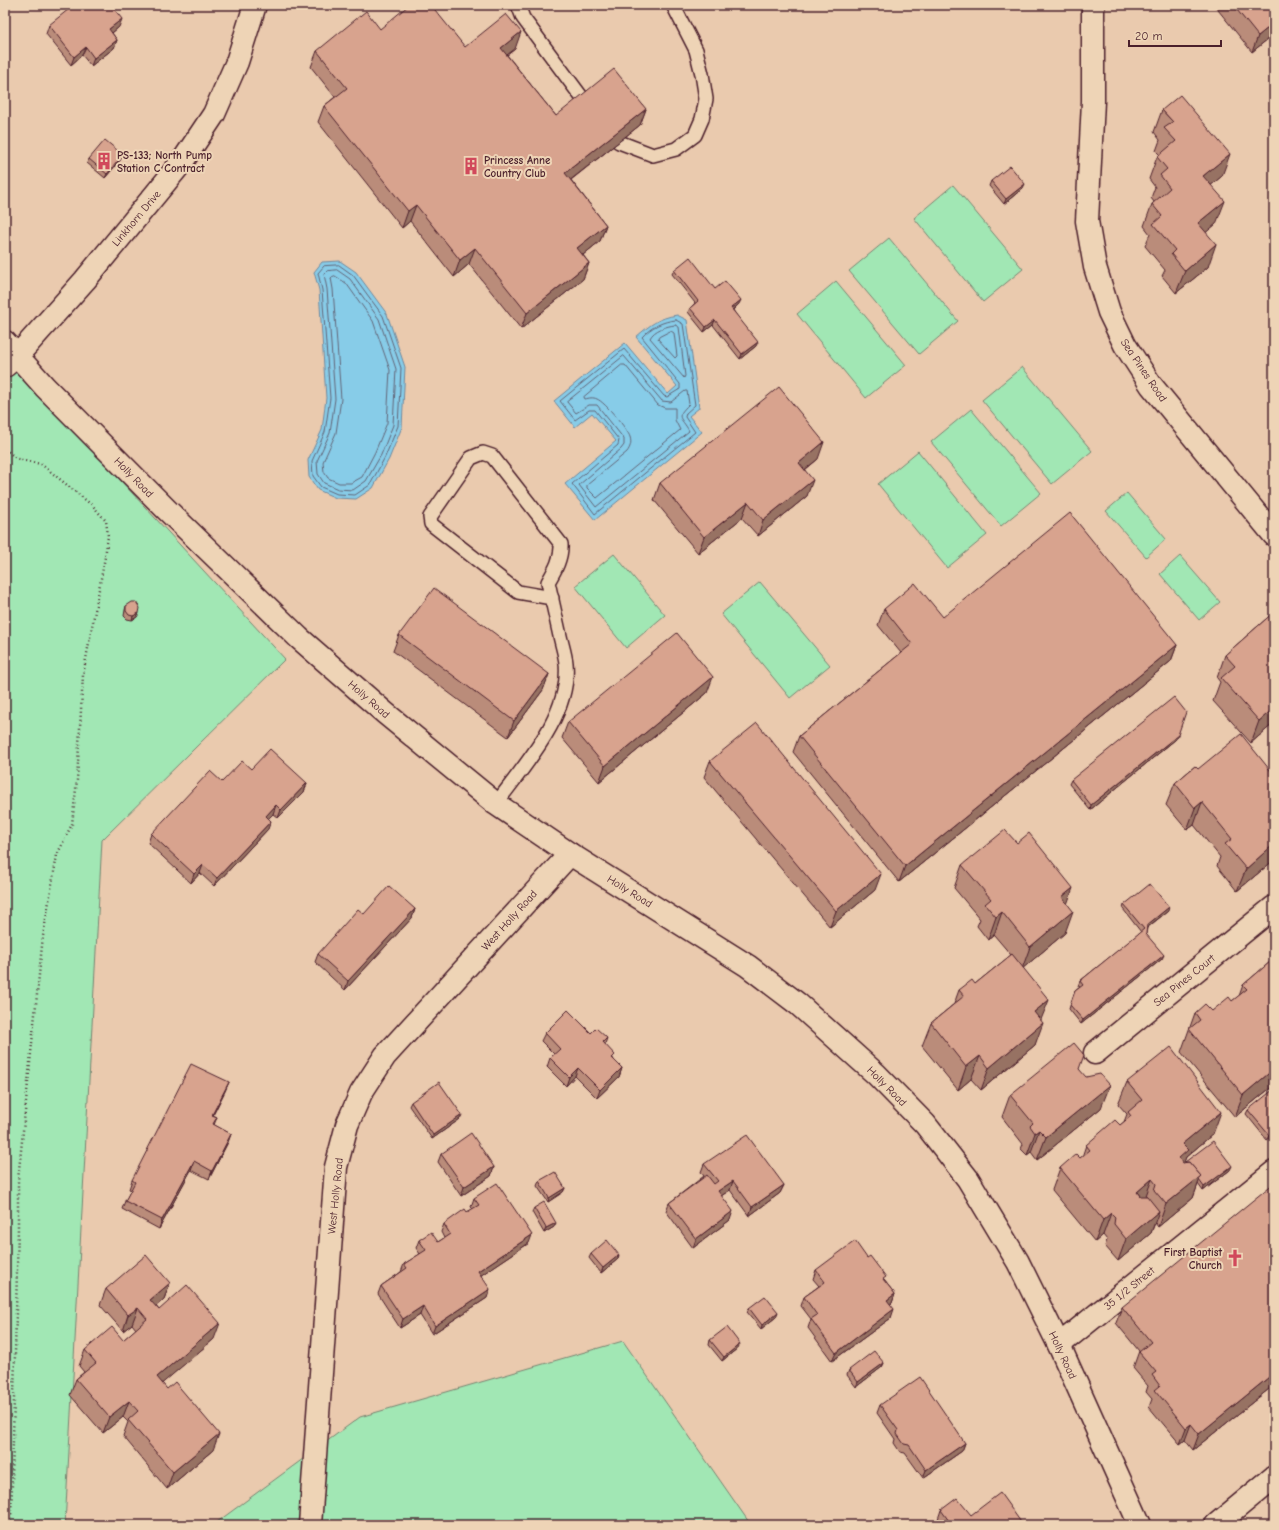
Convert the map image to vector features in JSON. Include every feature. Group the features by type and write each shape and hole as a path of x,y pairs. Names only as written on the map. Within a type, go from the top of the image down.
{"street":[{"name":"Linkhorn Drive","path":"9,355 85,280 182,162 214,114 238,62 255,5"},
{"name":"Sea Pines Road","path":"1093,5 1093,101 1087,221 1095,267 1109,312 1125,345 1151,385 1274,534"},
{"name":"Holly Road","path":"9,355 51,392 166,509 299,638 385,714 496,804 570,854 748,966 798,1004 876,1074 925,1124 968,1179 1018,1262 1059,1345 1140,1525"},
{"name":"West Holly Road","path":"310,1525 336,1167 347,1125 361,1093 385,1056 570,854"},
{"name":"Sea Pines Court","path":"1095,1053 1274,907"},
{"name":"35 1/2 Street","path":"1059,1345 1274,1172"},
{"path":"1216,1525 1274,1477"}],"lane":[{"path":"518,5 524,18 586,103"},
{"path":"619,142 653,154 676,149 695,135 702,119 706,99 696,50 673,5"},
{"path":"496,804 545,736 565,691 566,662 552,598 548,582 558,564 562,552 560,544 492,456 483,453 471,458 430,517 431,524 518,592 552,598"}],"path":[{"path":"5,449 17,459 41,464 93,506 106,521 108,536 83,675 77,780 72,824 57,855 43,936 18,1180 10,1525"}],"green space":[{"path":"953,185 1023,269 983,302 914,218"},
{"path":"889,238 958,321 919,354 849,271"},
{"path":"836,281 906,365 866,398 797,314"},
{"path":"5,355 285,659 102,840 65,1525 5,1525"},
{"path":"1022,367 1092,451 1052,484 982,400"},
{"path":"971,409 1041,493 1001,526 931,442"},
{"path":"918,451 987,535 947,568 878,484"},
{"path":"1127,493 1166,539 1146,557 1106,511"},
{"path":"614,554 665,615 626,648 575,586"},
{"path":"1180,556 1220,602 1199,620 1160,574"},
{"path":"760,582 830,665 790,698 721,614"},
{"path":"623,1341 751,1525 213,1525 360,1417"}],"water":[{"path":"340,261 356,272 387,314 405,367 402,427 389,459 373,488 356,499 336,498 318,490 309,477 308,460 322,430 326,398 319,290 314,272 322,262"},
{"path":"677,315 687,320 699,408 689,416 702,432 595,520 565,484 616,441 592,413 575,427 554,401 625,343 668,394 677,386 636,337 655,323 665,318"}],"building":[{"path":"74,5 111,5 122,19 109,29 117,40 94,58 86,47 74,57 49,25"},
{"name":"Princess Anne Country Club","path":"409,5 431,5 465,47 506,14 521,32 501,48 556,116 614,69 646,109 565,173 606,225 577,248 589,263 527,313 475,248 460,260 416,205 408,211 324,106 347,88 317,51 366,11 380,29"},
{"path":"1233,5 1274,5 1274,23 1258,36"},
{"path":"1180,95 1230,154 1203,176 1225,201 1198,223 1216,244 1185,271 1171,254 1175,250 1153,224 1162,216 1152,204 1170,188 1160,175 1167,169 1157,157 1176,141 1164,128 1173,122 1162,110"},
{"name":"PS-133; North Pump Station C Contract","path":"105,140 123,155 107,174 89,159"},
{"path":"1010,166 1025,184 1006,199 991,181"},
{"path":"690,257 715,289 725,281 741,300 731,308 758,342 742,354 715,320 706,327 690,308 698,301 674,270"},
{"path":"779,387 824,442 799,463 813,480 763,520 748,502 704,537 660,483"},
{"path":"1070,513 1177,645 905,866 799,736 912,644 884,609 915,583 943,617"},
{"path":"434,588 549,674 514,721 399,635"},
{"path":"132,602 136,602 140,608 139,613 133,616 129,615 126,611 126,606"},
{"path":"1274,612 1274,708 1259,721 1221,678 1235,666 1225,655"},
{"path":"677,633 713,677 605,766 568,722"},
{"path":"1174,697 1186,712 1178,735 1091,805 1071,780"},
{"path":"757,723 881,874 836,911 710,761"},
{"path":"1241,734 1274,775 1274,844 1246,869 1225,844 1232,839 1202,802 1195,808 1175,783 1195,766 1198,769"},
{"path":"270,749 307,783 281,810 276,805 266,816 271,821 217,878 203,865 194,874 151,834 210,771 222,782 242,761 251,769"},
{"path":"1005,830 1017,843 1029,833 1073,888 1062,897 1073,911 1030,947 1002,912 996,917 985,904 991,899 962,865"},
{"path":"1150,884 1169,907 1147,925 1146,934 1164,955 1083,1020 1070,1005 1075,991 1083,985 1080,981 1144,929 1124,905"},
{"path":"389,886 415,909 348,981 318,954 358,909 364,914"},
{"path":"1012,954 1049,1000 1034,1012 1043,1023 989,1068 980,1056 966,1067 931,1023 964,996 959,990 972,980 975,984"},
{"path":"1270,962 1274,966 1274,1069 1243,1095 1189,1029 1200,1020 1195,1013 1205,1004 1212,1011 1229,997 1232,1001 1247,989 1243,985"},
{"path":"568,1010 591,1033 596,1028 607,1038 603,1042 615,1055 612,1058 622,1068 600,1090 578,1068 569,1077 550,1058 560,1049 545,1033"},
{"path":"1074,1043 1084,1055 1079,1069 1086,1077 1100,1074 1110,1085 1046,1137 1039,1130 1035,1133 1030,1126 1033,1123 1010,1095"},
{"path":"1171,1047 1221,1112 1182,1144 1188,1150 1179,1158 1182,1163 1189,1162 1201,1176 1166,1204 1154,1190 1156,1184 1152,1179 1137,1192 1140,1196 1147,1196 1159,1211 1126,1239 1114,1224 1115,1217 1111,1213 1103,1220 1060,1168 1076,1154 1080,1158 1090,1150 1086,1145 1115,1120 1120,1125 1131,1116 1128,1112 1142,1100 1127,1082"},
{"path":"191,1064 229,1082 212,1115 217,1117 213,1124 231,1134 212,1171 194,1161 162,1220 125,1201 135,1182 132,1180"},
{"path":"439,1082 462,1115 433,1135 411,1102"},
{"path":"1274,1089 1274,1131 1269,1135 1248,1110"},
{"path":"471,1133 494,1167 464,1187 441,1154"},
{"path":"747,1135 784,1185 752,1207 733,1181 718,1191 733,1211 696,1239 669,1203 707,1175 714,1184 718,1181 704,1164"},
{"path":"1213,1141 1232,1166 1204,1187 1199,1180 1201,1176 1189,1162 1185,1162"},
{"path":"555,1172 565,1188 549,1198 539,1181"},
{"path":"497,1183 532,1235 478,1271 490,1289 435,1326 423,1306 403,1319 381,1286 407,1268 404,1264 426,1250 419,1240 431,1232 438,1242 450,1234 444,1224 465,1209 467,1212 479,1205 474,1198"},
{"name":"First Baptist Church","path":"1274,1183 1274,1373 1199,1434 1191,1424 1186,1428 1155,1390 1160,1386 1152,1375 1156,1372 1139,1352 1151,1342 1122,1307"},
{"path":"544,1202 556,1223 546,1228 534,1208"},
{"path":"607,1240 619,1255 603,1268 591,1254"},
{"path":"855,1241 867,1258 870,1256 886,1277 883,1279 895,1294 887,1300 894,1309 836,1353 811,1319 817,1315 804,1297 825,1282 816,1270"},
{"path":"146,1255 170,1283 150,1300 159,1310 187,1285 220,1323 157,1377 167,1389 175,1382 219,1434 173,1472 128,1420 138,1411 129,1401 109,1417 76,1379 96,1363 85,1350 112,1327 123,1340 147,1319 138,1308 128,1315 106,1289"},
{"path":"765,1296 778,1312 762,1325 749,1308"},
{"path":"727,1327 740,1344 724,1357 710,1340"},
{"path":"874,1351 884,1363 858,1382 849,1370"},
{"path":"920,1377 965,1443 926,1470 909,1445 904,1444 897,1434 898,1430 880,1405"},
{"path":"1000,1493 1023,1525 952,1525 941,1510 957,1498 971,1515"}],"place":[{"name":"PS-133; North Pump Station C Contract","path":"104,161"},
{"name":"Princess Anne Country Club","path":"471,166"},
{"name":"First Baptist Church","path":"1235,1258"}]}
